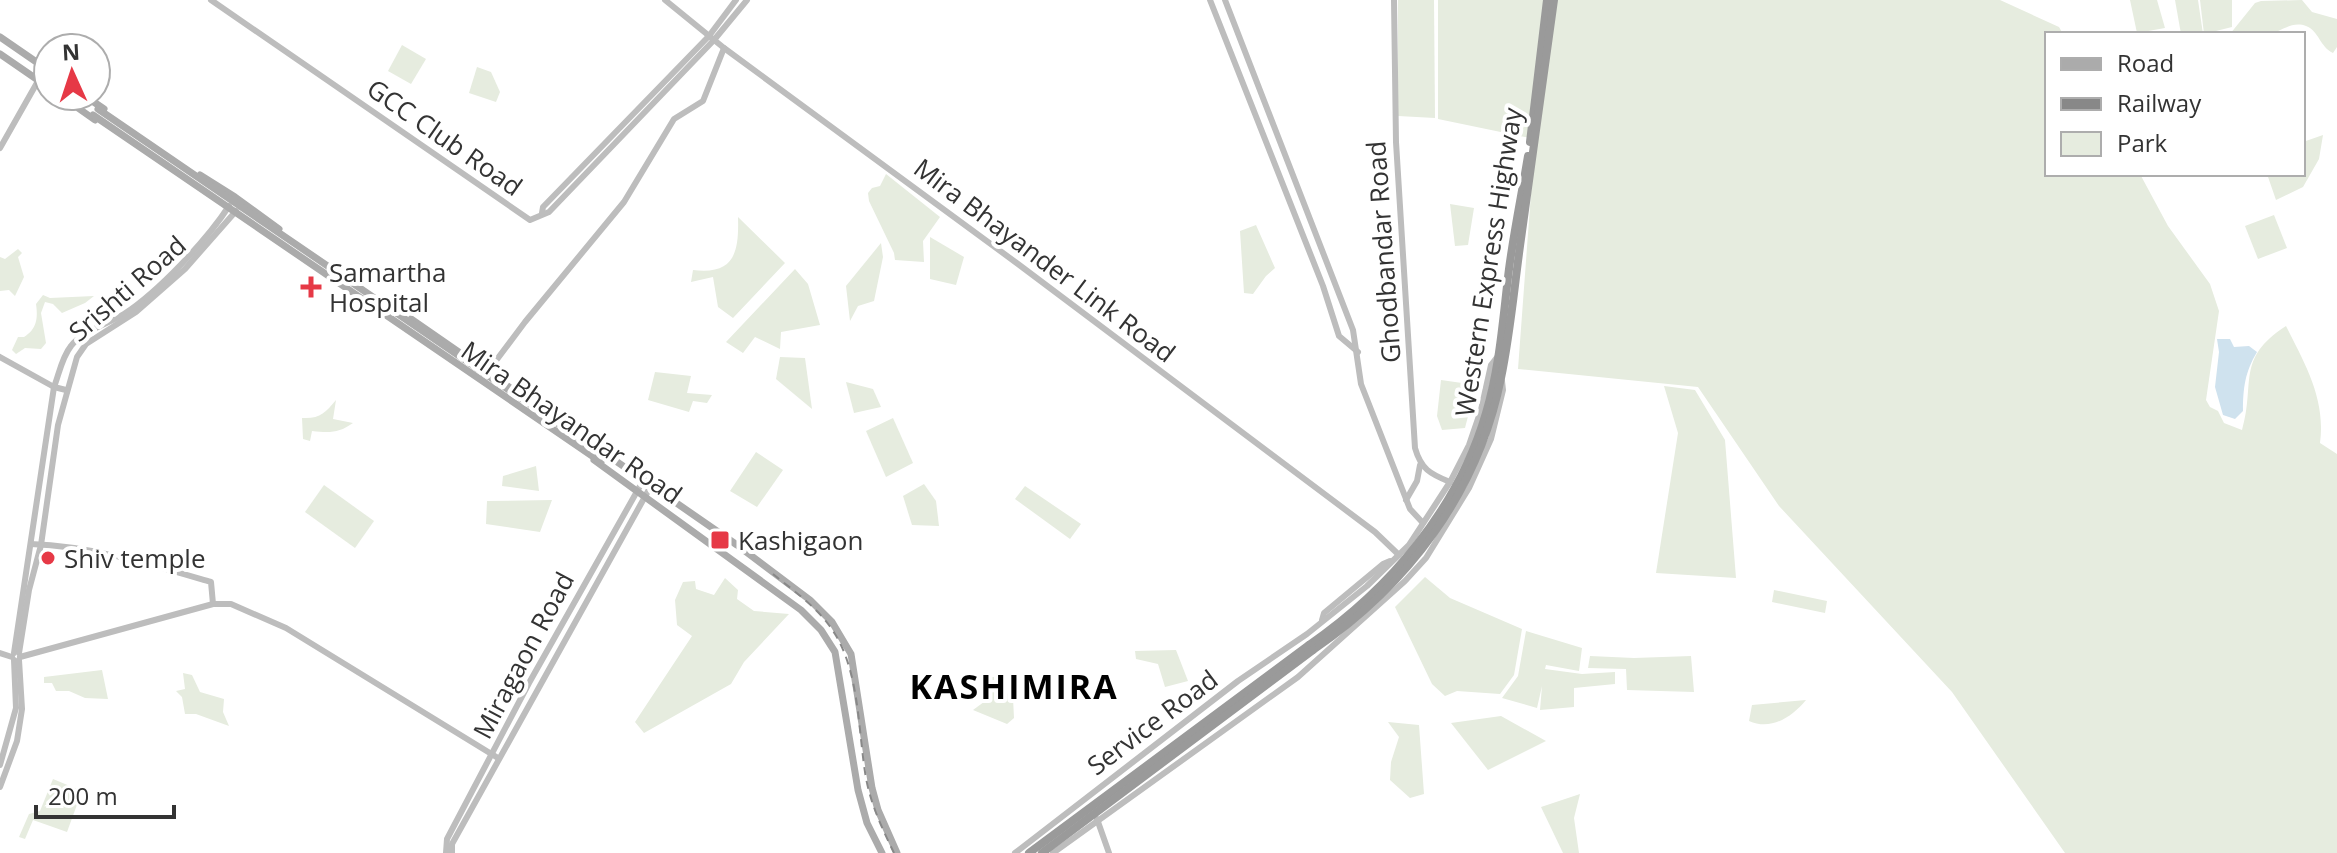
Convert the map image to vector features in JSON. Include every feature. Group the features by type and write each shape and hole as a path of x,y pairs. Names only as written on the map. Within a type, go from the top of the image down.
{"highway":[{"name":"Western Express Highway","path":"1029,853 1360,617 1411,566 1433,536 1475,464 1501,377 1547,0"},
{"name":"Western Express Highway","path":"1042,853 1317,646 1372,596 1429,528 1474,451 1487,413 1504,338 1554,0"}],"main road":[{"path":"0,37 32,59"},
{"path":"0,54 32,77"},
{"name":"Mira Bhayandar Road","path":"85,112 640,492 801,610 821,630 837,659 858,790 882,853"},
{"path":"96,112 602,458 629,468"},
{"name":"Mira Bhayandar Road","path":"107,112 644,478 810,600 832,622 851,654 872,788 897,853"},
{"path":"602,458 621,479"},
{"path":"801,610 810,600"},
{"path":"873,836 886,831"}],"street":[{"name":"GCC Club Road","path":"211,0 530,220 545,211 712,38"},
{"name":"Mira Bhayander Link Road","path":"665,0 724,48 1375,532 1397,557"},
{"path":"712,38 736,0"},
{"path":"712,38 747,0"},
{"path":"1210,0 1323,286 1339,336 1358,352"},
{"path":"1225,0 1353,330 1361,384 1410,509 1423,523"},
{"name":"Ghodbandar Road","path":"1394,0 1396,142 1415,448 1420,465"},
{"path":"480,382 624,202 674,119 703,101 724,48"},
{"path":"0,148 32,92"},
{"name":"Srishti Road","path":"0,784 17,741 21,718 16,656 41,544 55,439 77,357 86,344 136,308 182,267 239,199"},
{"name":"Srishti Road","path":"0,765 16,708 16,656 54,387 71,345 136,308"},
{"name":"Service Road","path":"1015,853 1238,681 1307,634 1367,586 1409,545 1450,482 1469,445 1491,365 1498,356"},
{"path":"0,357 54,387 66,390"},
{"path":"1406,500 1417,481 1420,465"},
{"path":"1420,465 1430,474 1450,482"},
{"name":"Miragaon Road","path":"449,853 447,839 596,585 644,478"},
{"name":"Miragaon Road","path":"495,756 529,683 640,492 652,484"},
{"path":"31,544 66,546 211,582 213,604"},
{"path":"0,653 16,656 213,604 231,604 286,628 495,756"},
{"path":"1053,853 1298,677 1317,646 1307,634"},
{"path":"1085,798 1098,820 1109,853"}],"green space":[{"path":"1398,0 1434,0 1435,118 1398,116"},
{"path":"1438,0 2000,0 2059,27 2062,32 2045,32 2045,176 2141,176 2168,226 2210,284 2219,311 2206,400 2210,407 2218,411 2224,423 2242,430 2253,361 2270,338 2286,326 2307,368 2317,397 2320,443 2337,454 2337,853 2065,853 1952,692 1779,506 1698,387 1518,369 1535,139 1438,119"},
{"path":"2130,0 2157,0 2165,28 2137,32"},
{"path":"2175,0 2198,0 2203,32 2181,32"},
{"path":"2200,0 2232,0 2232,27 2204,32"},
{"path":"2302,0 2312,12 2337,19 2337,47 2333,53 2310,28 2301,25 2277,32 2232,32 2255,3"},
{"path":"402,45 426,59 411,84 388,71"},
{"path":"477,67 491,72 500,92 496,102 469,93"},
{"path":"2323,135 2319,159 2303,187 2276,200 2268,176 2305,176 2305,141"},
{"path":"886,174 940,217 923,241 924,262 895,260 869,201 868,193 880,186"},
{"path":"1450,204 1474,208 1468,245 1455,246"},
{"path":"2274,215 2287,248 2258,259 2245,226"},
{"path":"738,217 785,263 733,318 718,307 713,277 691,282 693,270 718,269 732,258 737,241"},
{"path":"1256,225 1275,268 1253,294 1244,293 1240,231"},
{"path":"930,237 964,257 956,285 930,279"},
{"path":"881,243 883,257 874,301 858,306 850,321 846,286"},
{"path":"18,249 22,253 18,257 24,277 15,296 9,290 0,291 0,257 5,259"},
{"path":"795,269 808,284 820,325 781,332 780,349 755,337 743,353 726,342"},
{"path":"43,295 50,298 94,296 62,313 53,304 45,302 41,313 46,343 41,349 25,348 16,354 12,350 18,337 24,337 34,327 36,304"},
{"path":"780,357 805,358 812,409 776,379"},
{"path":"655,372 691,376 687,393 712,395 707,403 693,401 689,412 648,400"},
{"path":"1441,380 1476,385 1465,428 1442,430 1437,416"},
{"path":"846,382 873,389 881,407 854,413"},
{"path":"1664,386 1695,390 1725,440 1736,578 1656,573 1678,433"},
{"path":"336,400 333,419 353,423 334,432 312,431 310,441 303,439 302,418 322,414"},
{"path":"893,418 913,463 886,477 866,431"},
{"path":"756,452 783,470 757,507 730,491"},
{"path":"536,466 539,491 502,486 503,476"},
{"path":"924,484 936,501 939,526 912,525 903,496"},
{"path":"324,485 374,521 355,548 305,512"},
{"path":"1025,486 1081,524 1070,539 1015,499"},
{"path":"552,500 540,532 486,524 487,501"},
{"path":"1425,577 1450,598 1522,629 1514,675 1500,694 1457,691 1445,696 1432,684 1395,607"},
{"path":"725,578 738,590 737,599 754,611 789,614 744,662 731,684 644,733 635,722 692,636 677,625 675,600 683,582 695,581 696,589 714,595"},
{"path":"1774,590 1827,601 1825,613 1772,602"},
{"path":"1526,631 1582,648 1579,671 1546,665 1545,669 1582,674 1615,672 1615,684 1574,688 1574,707 1540,710 1542,686 1537,708 1502,698 1518,676"},
{"path":"1176,650 1188,681 1165,687 1158,664 1136,659 1135,651"},
{"path":"1590,656 1691,656 1694,692 1627,690 1626,669 1588,668"},
{"path":"102,670 108,699 85,698 69,691 56,691 52,683 44,683 44,677"},
{"path":"183,673 192,675 200,692 224,699 223,712 229,726 196,714 185,714 182,697 176,691 185,689"},
{"path":"987,677 996,677 998,692 1010,694 1013,698 1014,718 1007,724 973,710 988,699"},
{"path":"1806,700 1780,721 1757,724 1749,721 1752,705"},
{"path":"1501,716 1546,741 1488,770 1451,723"},
{"path":"1388,722 1419,725 1424,794 1410,798 1390,780 1391,762 1399,737"},
{"path":"53,779 82,791 67,832 33,820 25,839 19,837 29,814 40,811"},
{"path":"1580,794 1574,818 1579,853 1563,853 1541,807"}],"water":[{"path":"2217,339 2230,339 2234,347 2249,346 2257,352 2246,380 2243,411 2235,419 2223,415 2215,387 2219,352"}],"railway":[{"path":"773,574 822,617 843,650 854,685 868,788 894,853"}],"place":[{"name":"Samartha Hospital","path":"311,287"},
{"name":"Kashigaon","path":"720,540"},
{"name":"Shiv temple","path":"48,558"}],"district":[{"name":"KASHIMIRA","path":"1014,686"}]}
